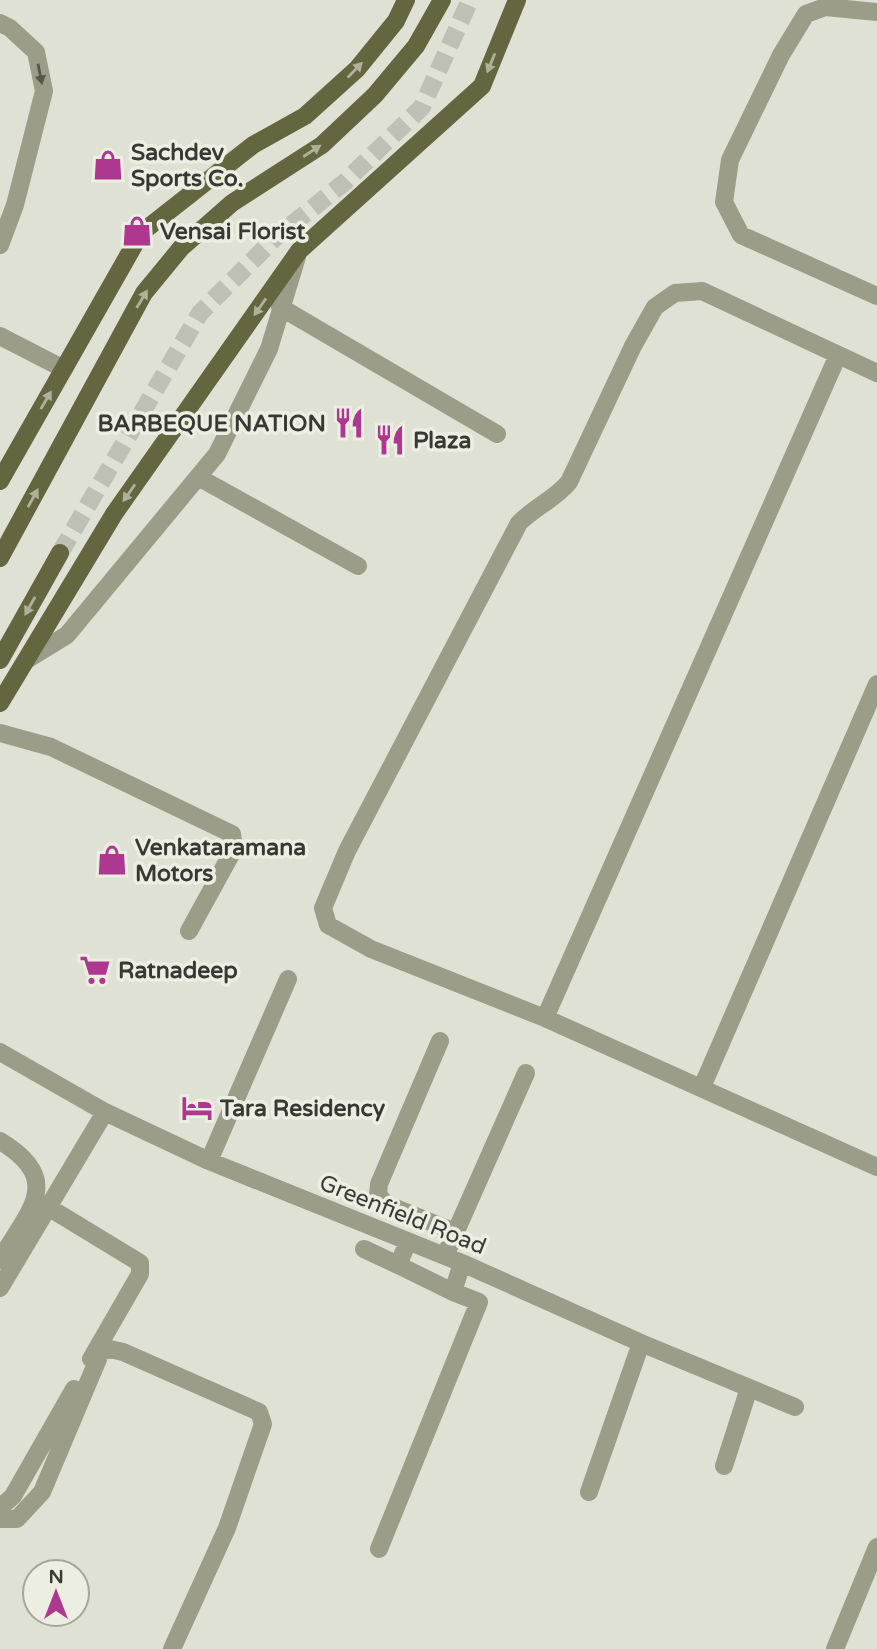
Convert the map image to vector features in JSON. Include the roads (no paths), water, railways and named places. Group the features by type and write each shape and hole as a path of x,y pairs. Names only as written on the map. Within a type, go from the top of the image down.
{"main road":[{"path":"0,481 141,233 253,145 305,116 357,69 396,21 406,0"},
{"path":"0,558 144,293 181,248 232,203 322,145 374,96 416,46 443,0"},
{"path":"0,703 114,514 299,251 482,86 517,0"},
{"path":"0,660 60,553"}],"street":[{"path":"877,12 825,7 806,15 781,54 730,160 724,202 741,235 877,296"},
{"path":"0,23 36,52 44,91 15,205 0,245"},
{"path":"28,659 66,635 217,454 268,349 299,251"},
{"path":"877,373 702,291 675,293 655,307 569,482 558,496 532,510 519,523 347,851 323,908 328,925 372,949 545,1018 877,1167"},
{"path":"280,307 497,434"},
{"path":"0,336 64,369"},
{"path":"545,1018 838,355"},
{"path":"198,477 358,566"},
{"path":"702,1087 877,684"},
{"path":"0,733 51,747 232,834 234,849 189,931"},
{"path":"209,1161 288,979"},
{"path":"440,1041 378,1195 386,1204 454,1232"},
{"name":"Greenfield Road","path":"0,1052 105,1112 209,1161 453,1259 641,1343 795,1407"},
{"path":"453,1292 454,1232 526,1073"},
{"path":"0,1287 105,1112"},
{"path":"0,1141 27,1159 35,1171 38,1189 0,1259"},
{"path":"0,1508 13,1496 142,1269 135,1259 48,1207"},
{"path":"427,1249 436,1224"},
{"path":"398,1265 408,1241"},
{"path":"363,1249 479,1302 379,1549"},
{"path":"589,1492 641,1343"},
{"path":"0,1519 18,1519 42,1492 101,1353 110,1349 123,1352 259,1412 263,1424 227,1528 173,1649"},
{"path":"724,1466 749,1388"},
{"path":"835,1649 877,1547"}],"tunnel":[{"path":"60,553 200,313 275,238 345,182 422,107 470,0"}],"place":[{"name":"Sachdev Sports Co.","path":"108,165"},
{"name":"Vensai Florist","path":"137,231"},
{"name":"BARBEQUE NATION","path":"349,423"},
{"name":"Plaza","path":"390,440"},
{"name":"Venkataramana Motors","path":"112,860"},
{"name":"Ratnadeep","path":"95,970"},
{"name":"Tara Residency","path":"197,1108"}]}
